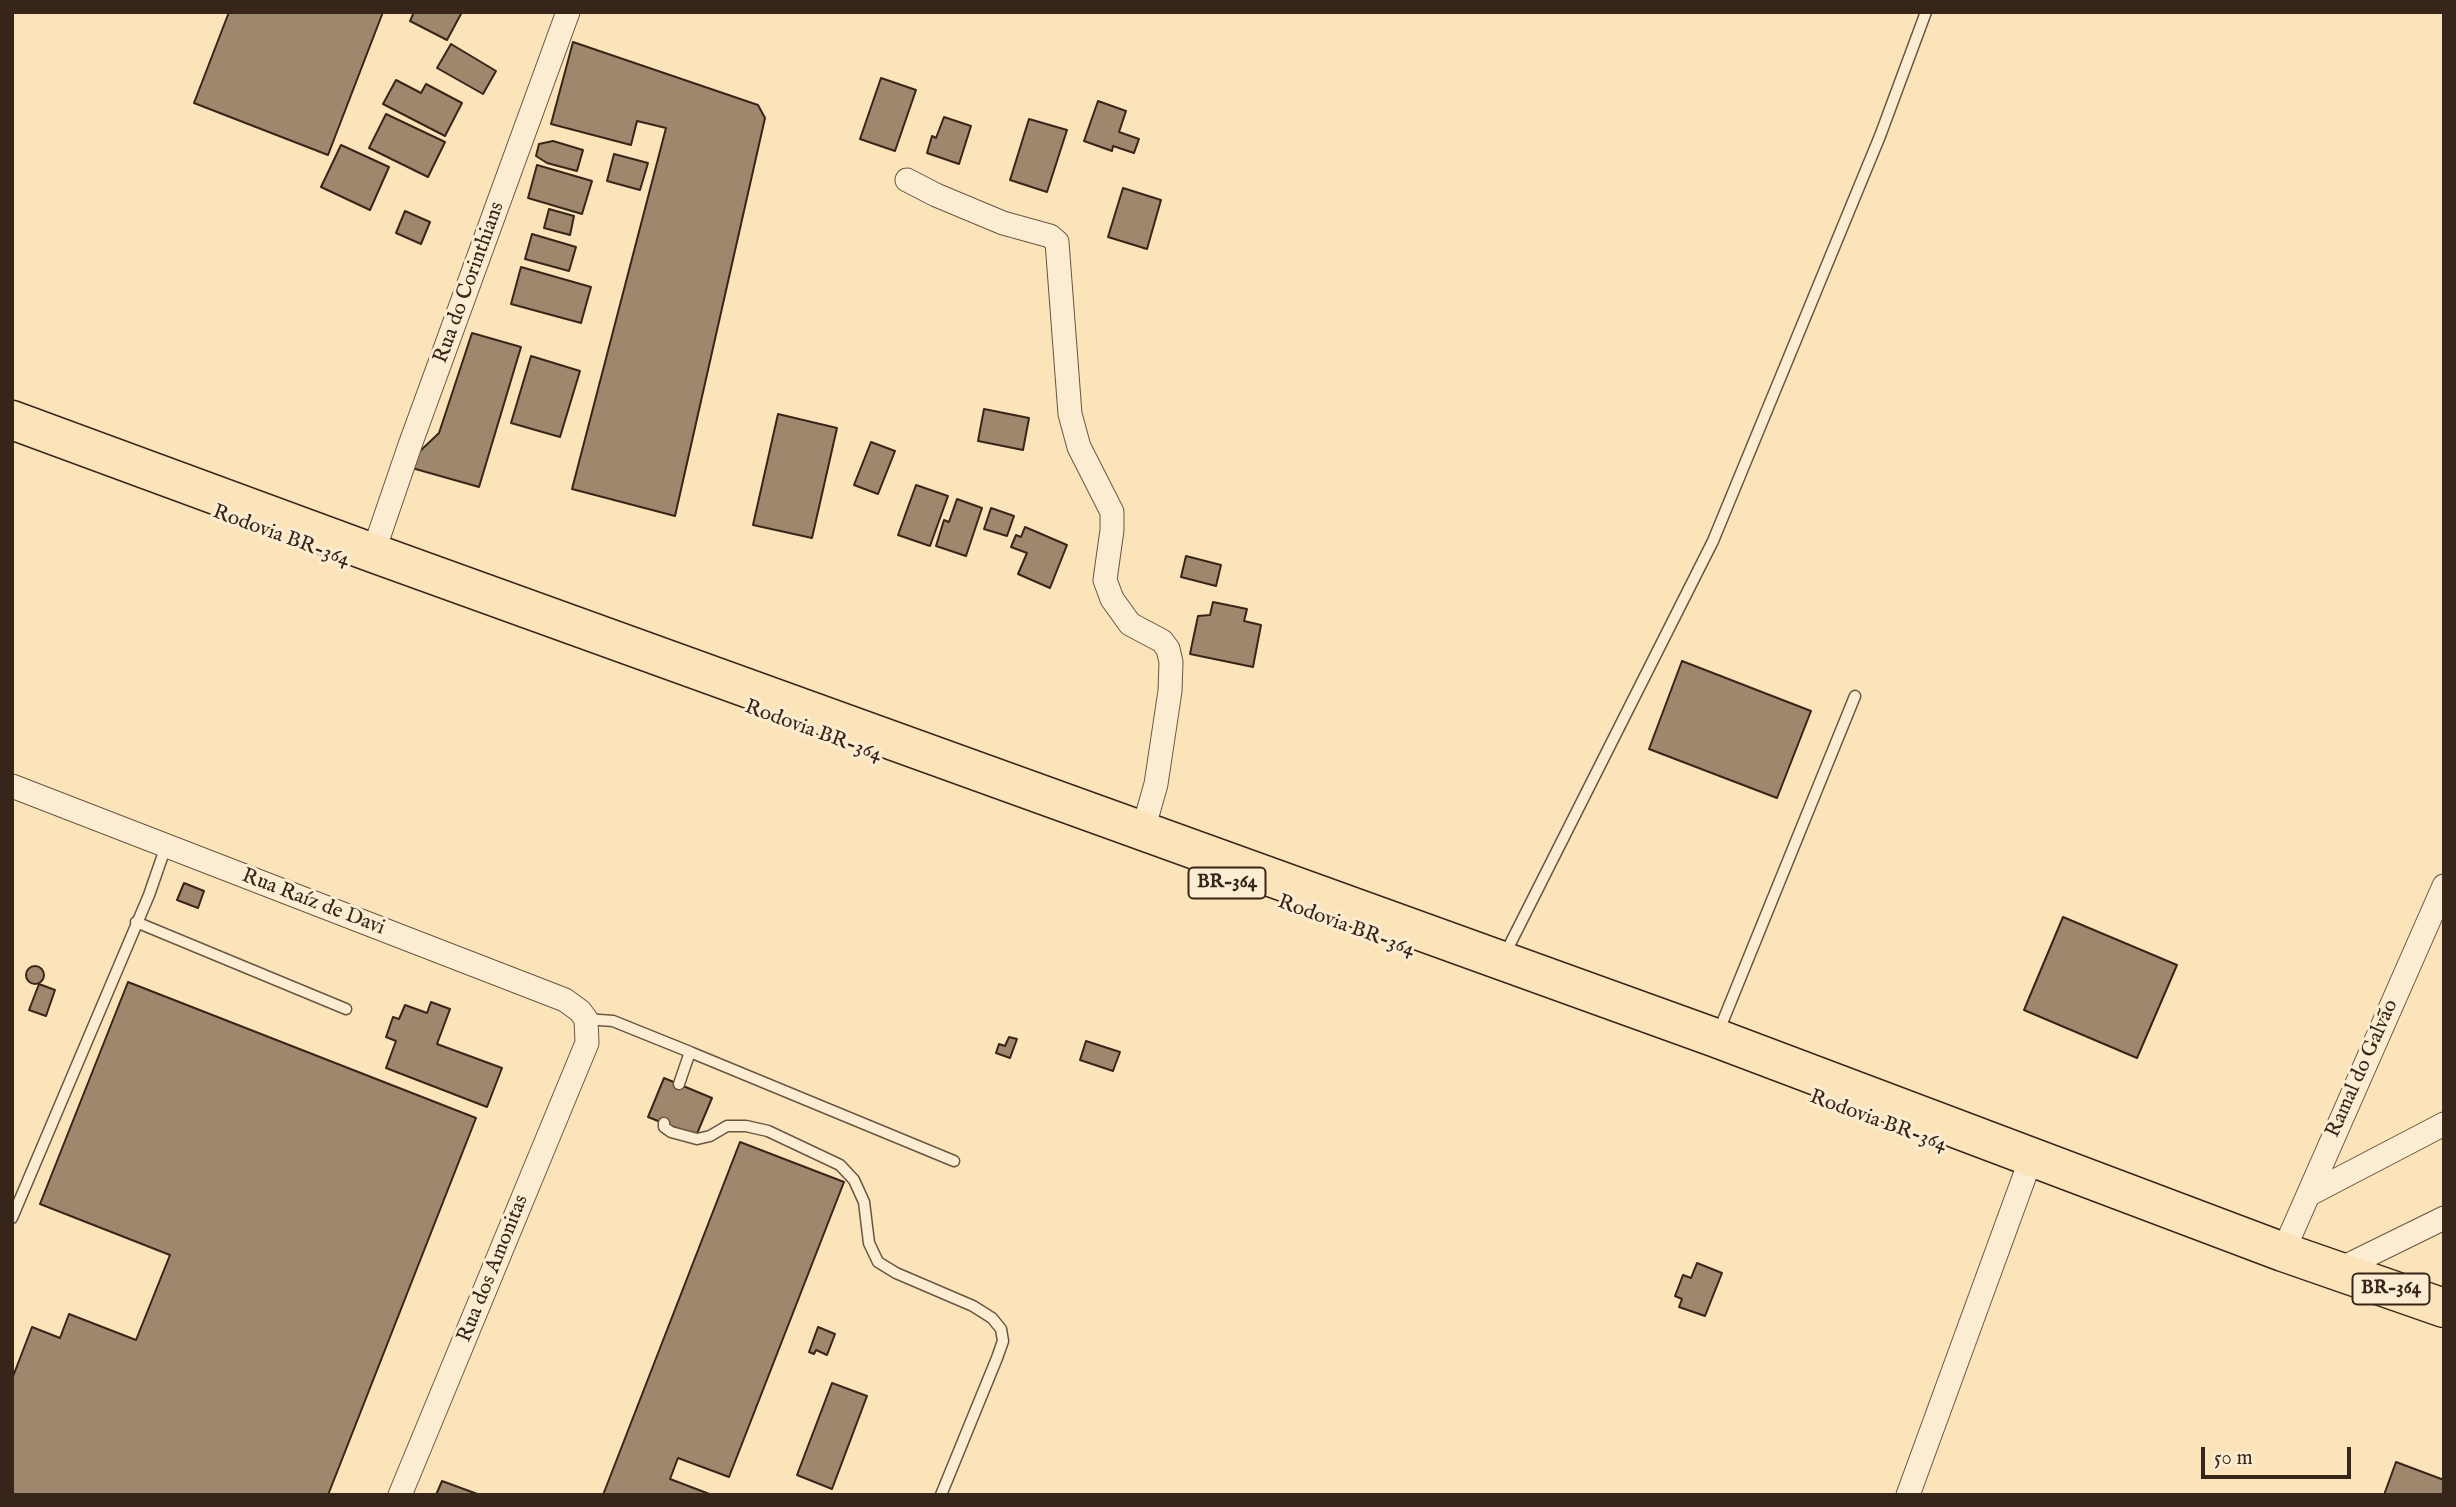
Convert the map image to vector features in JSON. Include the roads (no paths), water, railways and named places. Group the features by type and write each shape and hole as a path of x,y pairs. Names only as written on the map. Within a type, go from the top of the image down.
{"highway":[{"name":"BR-364","path":"12,420 1716,1038 2283,1252 2444,1308"},
{"name":"Rodovia BR-364","path":"12,439 2025,1175 2444,1325"}],"street":[{"name":"Rua do Corinthians","path":"373,553 410,444 568,12"},
{"path":"907,180 1003,223 1051,236 1057,242 1070,414 1079,447 1112,512 1105,580 1112,599 1130,624 1161,641 1168,649 1171,662 1171,691 1156,784 1143,830"},
{"name":"Rua Raíz de Davi","path":"12,786 565,1000 586,1019"},
{"name":"Ramal do Galvão","path":"2283,1252 2444,886"},
{"name":"Rua dos Amonitas","path":"400,1495 587,1044 586,1019"},
{"path":"2308,1195 2444,1124"},
{"path":"1908,1495 2025,1175"},
{"path":"2338,1270 2444,1218"}],"lane":[{"path":"1501,961 1713,541 1880,136 1926,12"},
{"path":"1716,1038 1855,696"},
{"path":"12,1218 149,895 166,846"},
{"path":"136,922 346,1009"},
{"path":"586,1019 613,1021 954,1161"},
{"path":"679,1084 690,1052"},
{"path":"664,1123 664,1127 671,1132 698,1139 710,1136 727,1126 746,1126 768,1131 840,1165 854,1180 864,1202 869,1242 878,1262 896,1273 973,1306 992,1318 1001,1329 1003,1341 997,1358 941,1495"}]}
